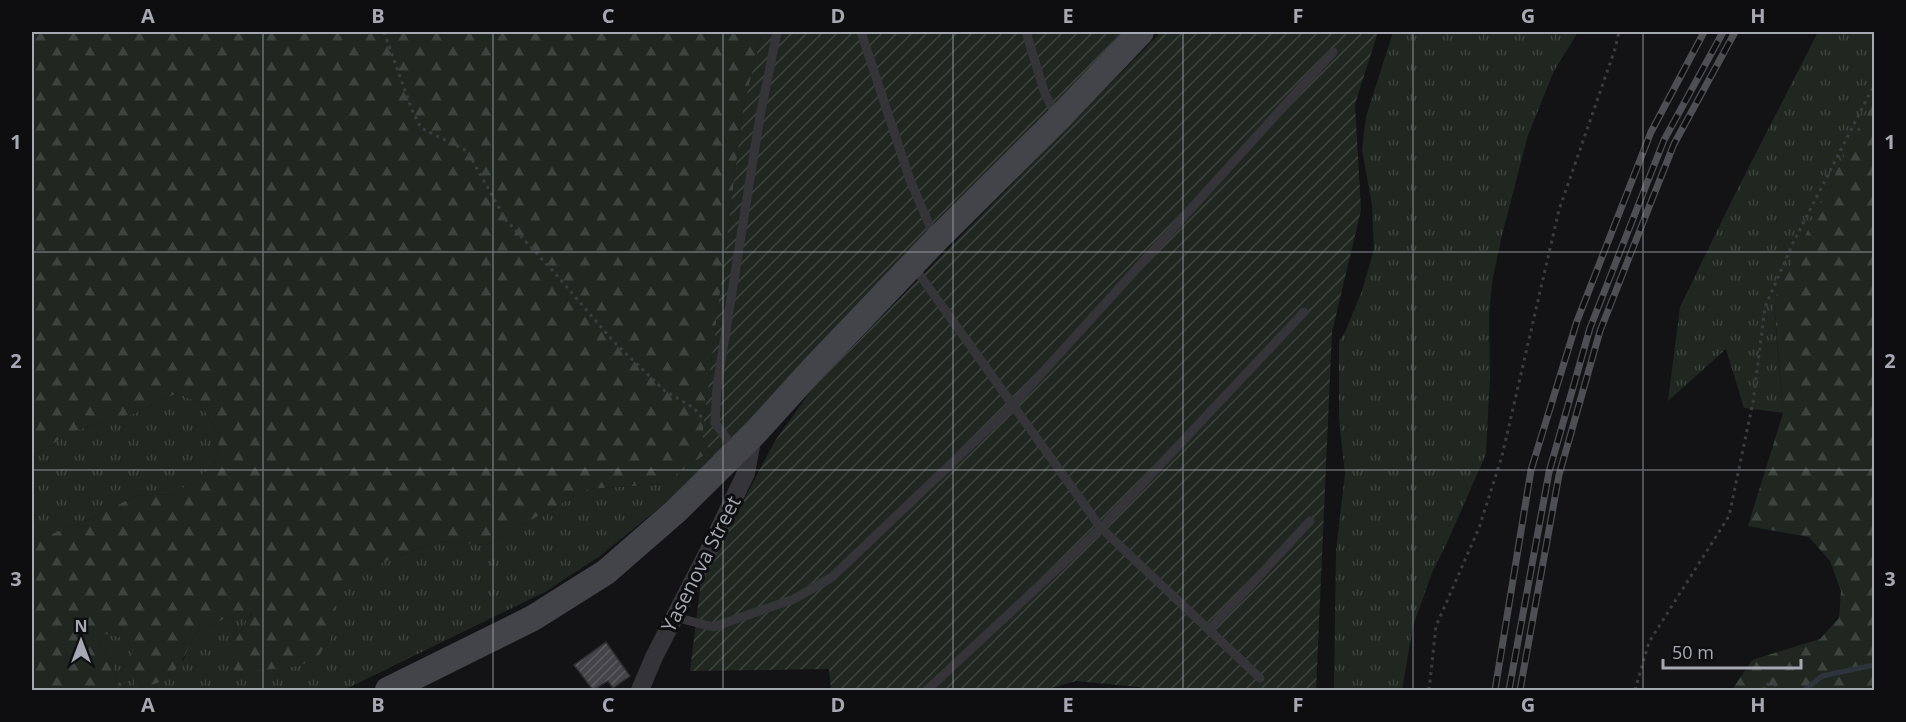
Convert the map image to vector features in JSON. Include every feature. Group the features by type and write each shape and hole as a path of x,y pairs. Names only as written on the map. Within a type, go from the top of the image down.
{"street":[{"path":"388,690 533,618 606,572 676,511 737,440 812,370 936,240 1058,119 1141,32"},
{"name":"Yasenova Street","path":"640,690 654,657 746,473 737,440"}],"lane":[{"path":"737,440 715,423 717,387 760,116 777,32"},
{"path":"861,32 910,180 936,240"},
{"path":"1026,32 1045,94 1058,119"},
{"path":"675,617 713,627 794,599 832,577 1013,405 1333,52"},
{"path":"913,265 1101,528 1260,678"},
{"path":"927,690 1101,528 1304,312"},
{"path":"1209,630 1310,521"}],"path":[{"path":"384,32 412,110 421,128 467,152 506,220 613,341 665,391 694,408 714,431 737,440"},
{"path":"1429,690 1436,626 1479,528 1502,456 1559,210 1619,32"},
{"path":"1635,690 1649,642 1729,516 1754,402 1765,307 1793,243 1875,86"},
{"path":"1763,690 1765,684 1775,685 1779,690"}],"green space":[{"path":"32,32 762,32 743,110 703,427 703,438 710,451 662,484 587,489 486,545 439,541 386,561 336,585 331,638 315,661 287,668 235,672 228,657 253,612 240,611 195,633 186,654 174,672 157,683 134,685 135,676 130,668 135,640 105,634 99,641 124,690 32,690 32,538 47,536 97,516 135,496 175,494 215,465 220,435 200,403 177,393 135,413 71,432 32,455"},
{"path":"762,32 1123,32 1057,102 936,221 725,447 716,462 703,438 703,427 743,110"},
{"path":"1161,32 1378,32 1355,104 1361,210 1332,332 1316,690 1148,690 1076,681 1044,690 831,690 829,669 690,671 701,581 775,441 814,386"},
{"path":"1393,32 1578,32 1554,71 1528,135 1492,282 1489,316 1490,377 1486,454 1432,573 1413,626 1402,690 1334,690 1336,551 1345,474 1339,418 1339,341 1362,291 1374,249 1372,205 1362,150 1366,117"},
{"path":"1818,32 1874,32 1874,102 1774,305 1783,413 1744,408 1726,349 1668,401 1680,307"},
{"path":"1874,98 1874,690 1732,690 1752,660 1820,639 1839,618 1841,591 1830,561 1809,537 1748,526 1783,413 1774,300"},
{"path":"177,393 200,403 220,435 215,465 175,494 135,496 97,516 47,536 32,538 32,455 71,432 135,413"},
{"path":"710,451 716,462 600,556 545,592 344,690 124,690 99,641 105,634 136,640 183,661 195,633 240,611 253,611 236,639 287,668 315,661 331,638 335,585 386,561 439,541 486,545 587,489 662,484"}],"building":[{"path":"606,642 630,676 613,688 608,681 593,690 574,665"}],"waterway":[{"path":"1805,690 1822,676 1874,665"}],"railway":[{"path":"1495,690 1531,470 1577,321 1651,132 1704,32"},
{"path":"1509,690 1549,472 1590,328 1664,140 1723,32"},
{"path":"1520,690 1559,475 1600,331 1674,144 1735,32"}]}
